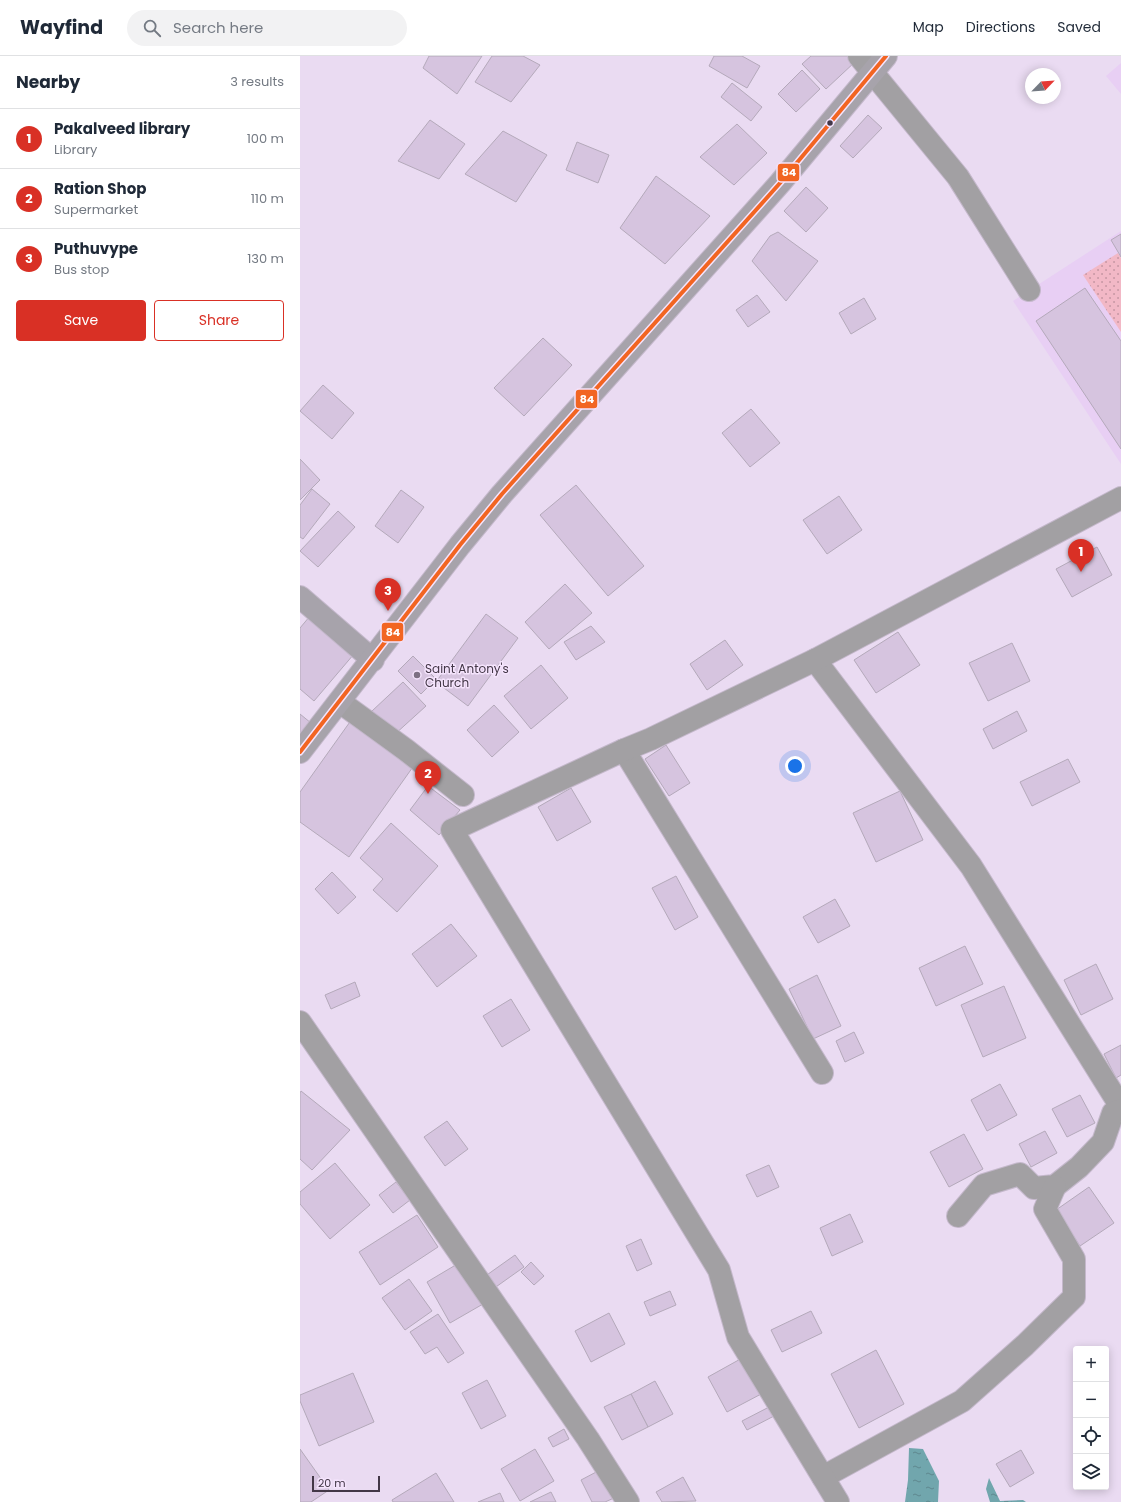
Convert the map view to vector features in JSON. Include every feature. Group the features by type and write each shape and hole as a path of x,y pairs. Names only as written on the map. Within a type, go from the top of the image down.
{"main road":[{"path":"300,752 373,660 460,545 502,494 780,183 873,61"},
{"path":"300,597 373,660"}],"street":[{"path":"873,61 958,177 1029,290"},
{"path":"838,1502 738,1337 719,1270 452,830 624,750 651,739 815,660 1121,498"},
{"path":"815,660 971,866 1121,1108 1114,1113 1103,1142 1079,1167 1055,1186 1045,1209 1074,1259 1074,1297 1025,1345 962,1401 823,1477"},
{"path":"340,702 406,750 463,795"},
{"path":"624,750 822,1073"},
{"path":"300,1022 588,1439 628,1502"},
{"path":"958,1216 984,1186 1020,1174 1034,1188 1055,1186"}],"shaded area":[{"path":"1121,63 1121,94 1106,76"},
{"path":"1121,231 1121,464 1013,301"},
{"path":"1118,253 1121,258 1121,332 1083,275"}],"water":[{"path":"909,1448 923,1449 939,1481 938,1502 905,1502 908,1480"},
{"path":"989,1478 1000,1501 1023,1500 1026,1502 990,1502 986,1489"}],"building":[{"path":"429,56 482,56 457,94 423,68"},
{"path":"492,56 523,56 540,65 511,102 475,82"},
{"path":"714,56 742,56 760,66 747,88 709,66"},
{"path":"811,56 852,56 856,61 826,89 802,64"},
{"path":"802,70 820,89 796,112 778,94"},
{"path":"732,83 762,107 751,121 721,97"},
{"path":"868,115 882,128 853,158 840,146"},
{"path":"430,120 465,144 439,179 398,161"},
{"path":"737,124 767,153 734,185 700,157"},
{"path":"503,131 547,155 516,202 465,174"},
{"path":"577,142 609,155 598,183 566,170"},
{"path":"656,176 710,216 665,264 620,228"},
{"path":"806,187 828,208 806,232 784,211"},
{"path":"778,232 818,261 786,301 752,261 770,236"},
{"path":"1121,234 1121,257 1111,240"},
{"path":"1085,288 1121,341 1121,449 1036,321"},
{"path":"757,295 770,312 748,327 736,310"},
{"path":"864,298 876,319 851,334 839,313"},
{"path":"543,338 572,365 524,416 494,388"},
{"path":"323,385 354,413 332,439 300,411"},
{"path":"751,409 780,443 750,467 722,433"},
{"path":"300,459 320,480 300,500"},
{"path":"576,485 644,566 608,596 540,515"},
{"path":"312,489 330,504 303,539 300,537 300,505"},
{"path":"401,490 424,507 398,543 375,526"},
{"path":"839,496 862,530 827,554 803,520"},
{"path":"338,511 355,527 318,567 300,551"},
{"path":"1097,547 1112,575 1072,597 1056,569"},
{"path":"565,584 592,613 549,649 525,622"},
{"path":"486,614 518,638 468,706 436,682"},
{"path":"310,616 354,654 314,701 300,689 300,628"},
{"path":"591,626 605,642 576,660 564,642"},
{"path":"898,632 920,665 876,693 854,660"},
{"path":"725,640 743,665 707,690 690,664"},
{"path":"1012,643 1030,681 988,701 969,663"},
{"name":"Saint Antony's Church","path":"413,656 436,679 421,694 398,671"},
{"path":"541,665 568,698 531,729 504,696"},
{"path":"403,682 426,706 394,735 372,711"},
{"path":"494,705 519,732 492,757 467,730"},
{"path":"1017,711 1027,731 993,749 983,729"},
{"path":"300,714 311,723 300,736"},
{"path":"352,719 415,764 349,857 300,822 300,792"},
{"path":"666,745 690,783 669,796 645,759"},
{"path":"1068,759 1080,782 1032,806 1020,782"},
{"path":"428,786 460,810 439,835 410,810"},
{"path":"571,788 591,822 557,841 538,807"},
{"path":"900,791 923,840 876,862 853,813"},
{"path":"391,823 438,866 397,912 373,890 383,879 360,858"},
{"path":"332,872 356,897 338,914 315,889"},
{"path":"676,876 698,917 675,930 652,888"},
{"path":"835,899 850,926 818,943 803,917"},
{"path":"451,924 477,956 437,987 412,954"},
{"path":"965,946 983,984 936,1006 919,968"},
{"path":"1096,964 1113,999 1081,1015 1064,980"},
{"path":"817,975 841,1026 813,1039 789,989"},
{"path":"355,982 360,996 331,1009 325,995"},
{"path":"1004,986 1026,1038 983,1057 961,1005"},
{"path":"511,999 530,1030 502,1047 483,1016"},
{"path":"854,1032 864,1053 845,1062 836,1041"},
{"path":"1121,1045 1121,1075 1116,1078 1104,1054"},
{"path":"1000,1084 1017,1115 987,1131 971,1100"},
{"path":"301,1091 350,1130 312,1170 300,1159"},
{"path":"1080,1095 1095,1123 1067,1137 1052,1109"},
{"path":"447,1121 468,1149 445,1166 424,1137"},
{"path":"1045,1131 1057,1153 1031,1167 1019,1144"},
{"path":"964,1134 983,1169 949,1187 930,1152"},
{"path":"335,1163 370,1205 330,1239 300,1204 300,1192"},
{"path":"769,1165 779,1187 757,1197 746,1175"},
{"path":"396,1182 410,1200 393,1213 379,1195"},
{"path":"1089,1187 1114,1223 1080,1246 1056,1210"},
{"path":"850,1214 863,1242 832,1256 820,1228"},
{"path":"417,1215 438,1247 380,1285 359,1252"},
{"path":"641,1239 652,1264 637,1271 626,1246"},
{"path":"515,1255 524,1267 493,1289 484,1277"},
{"path":"531,1262 544,1276 534,1285 521,1272"},
{"path":"459,1263 483,1304 450,1323 427,1282"},
{"path":"409,1279 432,1311 405,1330 382,1298"},
{"path":"670,1291 676,1305 650,1316 644,1302"},
{"path":"811,1311 822,1333 782,1352 771,1330"},
{"path":"609,1313 625,1344 591,1362 575,1331"},
{"path":"438,1314 464,1353 448,1363 437,1347 425,1354 410,1332"},
{"path":"876,1350 904,1404 859,1428 831,1374"},
{"path":"744,1357 763,1393 727,1412 708,1377"},
{"path":"353,1373 374,1422 319,1446 300,1401 300,1395"},
{"path":"487,1380 506,1416 481,1429 462,1393"},
{"path":"655,1381 673,1414 648,1427 631,1394"},
{"path":"631,1394 648,1427 622,1440 604,1407"},
{"path":"771,1406 776,1415 747,1430 742,1421"},
{"path":"564,1429 569,1439 553,1447 548,1438"},
{"path":"300,1449 329,1490 311,1502 300,1502"},
{"path":"535,1449 554,1481 520,1501 501,1469"},
{"path":"1021,1450 1034,1473 1010,1487 996,1464"},
{"path":"600,1470 614,1498 605,1502 592,1502 581,1480"},
{"path":"436,1473 454,1502 393,1502 392,1500"},
{"path":"683,1477 696,1501 662,1502 656,1492"},
{"path":"551,1492 556,1502 530,1502"},
{"path":"500,1493 504,1502 478,1502"}],"transit line":[{"name":"84","path":"300,752 460,545 502,494 780,183 886,56"}],"place":[{"name":"Pakalveed library","path":"1081,572"},
{"name":"Puthuvype","path":"388,611"},
{"name":"Saint Antony's Church","path":"417,675"},
{"name":"Ration Shop","path":"428,794"}]}
